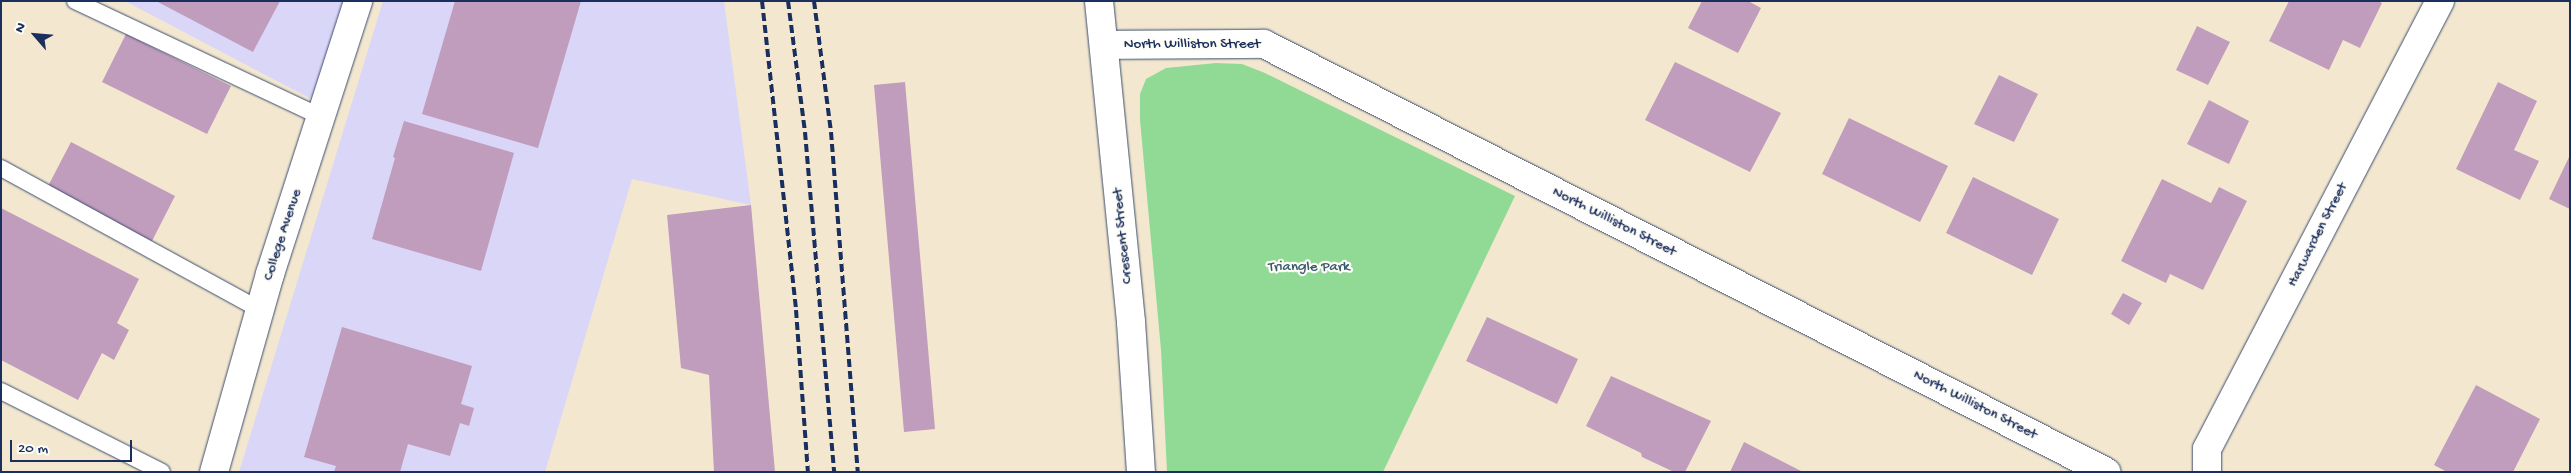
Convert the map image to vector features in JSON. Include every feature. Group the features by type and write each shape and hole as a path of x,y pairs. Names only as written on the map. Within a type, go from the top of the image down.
{"street":[{"name":"College Avenue","path":"214,472 260,310 358,1"},
{"name":"Crescent Street","path":"1099,1 1105,45 1133,349 1141,472"},
{"name":"Harwarden Street","path":"2207,472 2208,449 2440,1"},
{"name":"North Williston Street","path":"1105,45 1264,44 2106,472"}],"lane":[{"path":"75,1 320,117"},
{"path":"1,168 260,310"},
{"path":"1,391 162,472"}],"shaded area":[{"path":"125,1 344,1 315,101"},
{"path":"383,1 724,1 751,205 632,179 545,472 239,472"}],"green space":[{"name":"Triangle Park","path":"1216,63 1242,64 1265,73 1515,196 1383,472 1167,472 1161,350 1140,120 1140,94 1146,79 1166,68"}],"building":[{"path":"156,1 280,1 253,52"},
{"path":"455,1 581,1 538,148 422,114"},
{"path":"1702,1 1748,1 1761,8 1738,53 1688,28"},
{"path":"2289,1 2377,1 2382,3 2360,48 2343,40 2329,70 2269,41"},
{"path":"2197,26 2230,42 2208,85 2176,70"},
{"path":"126,34 231,86 207,134 102,82"},
{"path":"1675,62 1781,113 1750,172 1645,120"},
{"path":"1999,75 2038,94 2014,142 1974,124"},
{"path":"905,82 935,429 904,432 874,85"},
{"path":"2498,82 2537,101 2514,150 2539,161 2520,200 2456,169"},
{"path":"2209,100 2249,121 2229,164 2187,144"},
{"path":"1849,118 1948,166 1920,222 1822,174"},
{"path":"404,121 514,153 481,271 372,239"},
{"path":"71,142 175,196 151,243 47,188"},
{"path":"2570,155 2570,209 2549,199"},
{"path":"1973,177 2059,219 2032,275 1946,233"},
{"path":"2162,179 2211,203 2219,187 2247,201 2203,290 2170,274 2166,283 2121,261"},
{"path":"751,205 775,472 714,472 709,375 681,368 667,215"},
{"path":"1,208 139,279 117,323 129,330 114,360 102,353 78,400 1,360"},
{"path":"2123,293 2142,303 2129,325 2111,314"},
{"path":"1487,317 1578,359 1557,404 1466,361"},
{"path":"342,327 472,366 461,404 474,408 469,426 460,423 450,456 408,444 400,472 334,472 336,466 304,457"},
{"path":"1611,376 1711,421 1685,472 1674,472 1642,457 1641,453 1586,426"},
{"path":"2476,385 2540,419 2513,472 2447,472 2434,465"},
{"path":"1744,442 1803,472 1730,472"}],"railway":[{"path":"762,1 796,310 808,472"},
{"path":"788,1 805,132 834,472"},
{"path":"814,1 831,132 858,472"}]}
